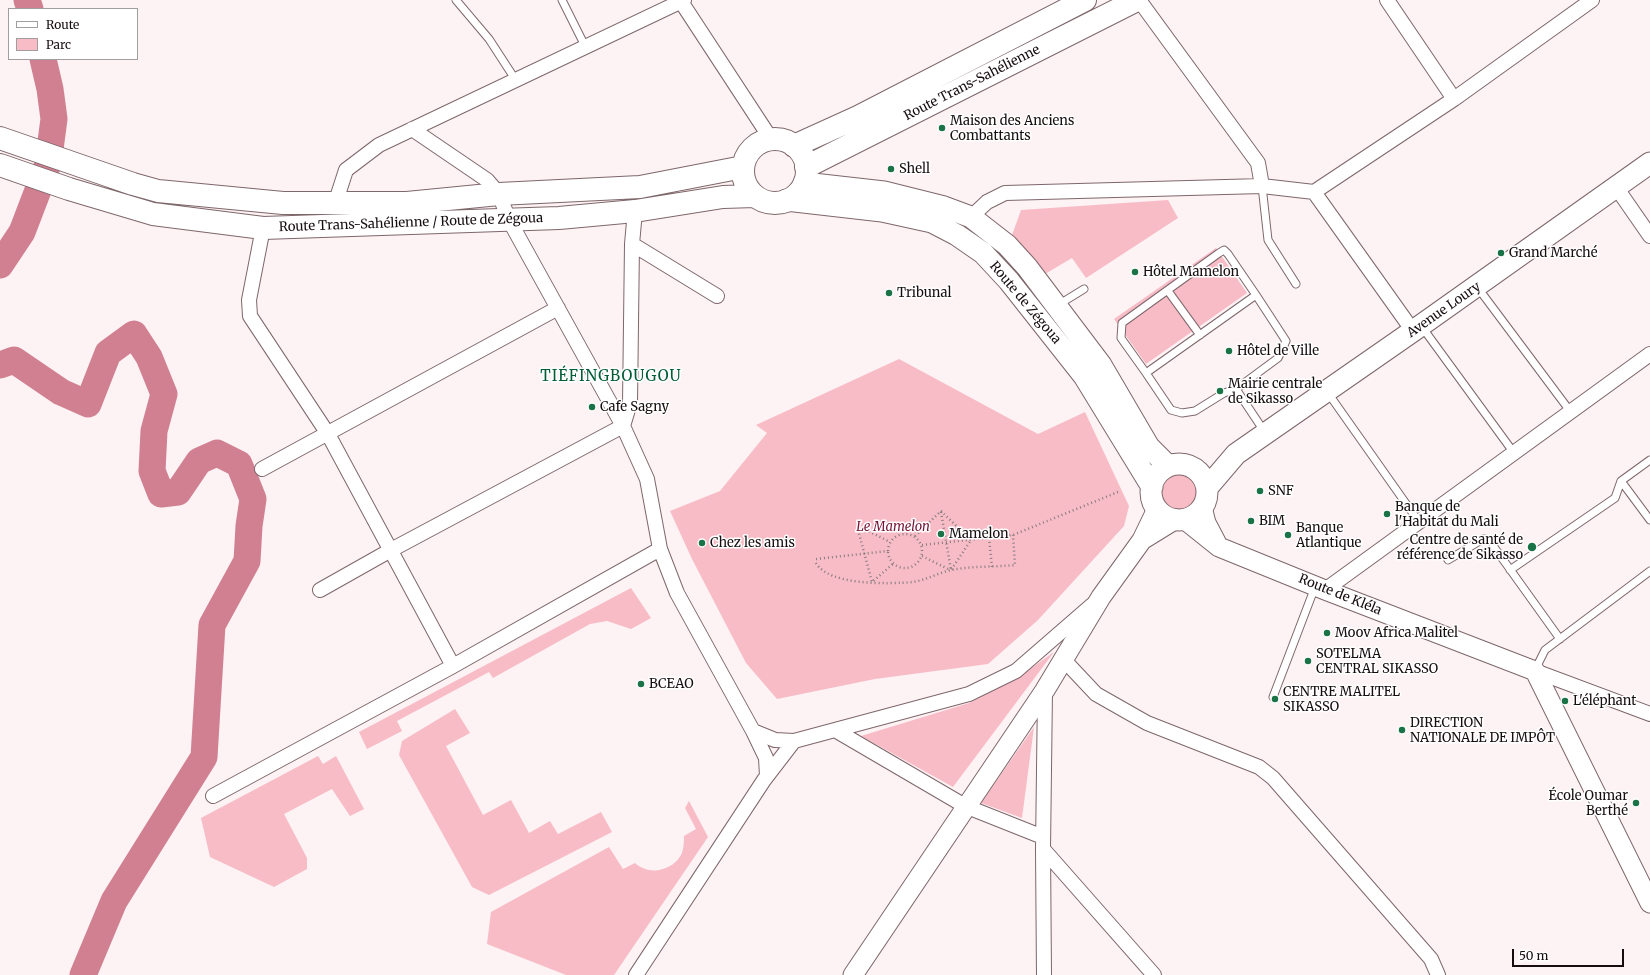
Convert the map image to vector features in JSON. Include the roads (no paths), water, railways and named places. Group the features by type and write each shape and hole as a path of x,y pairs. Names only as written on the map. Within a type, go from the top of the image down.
{"highway":[{"name":"Route Trans-Sahélienne","path":"794,146 858,117 1085,0"},
{"name":"Route Trans-Sahélienne","path":"786,200 797,193 805,175 1138,0"},
{"name":"Route Trans-Sahélienne / Route de Zégoua","path":"0,138 132,184 158,191 264,202 335,204 407,202 499,194 640,187 743,167"},
{"path":"786,200 770,202 755,196 745,183 743,167 745,159 752,148 771,139 783,141 794,146 804,159 805,175"},
{"name":"Route Trans-Sahélienne / Route de Zégoua","path":"0,165 69,189 153,214 263,228 509,220 635,212 723,197 755,196"}],"main road":[{"name":"Avenue Loury","path":"1236,454 1417,329 1650,163"},
{"name":"Route de Zégoua","path":"805,175 944,207 971,217 1007,245 1101,365 1149,447 1168,466"},
{"name":"Route de Zégoua","path":"786,200 882,211 932,222 957,235 983,253 1009,281 1084,376 1152,487"},
{"path":"1195,469 1236,454"},
{"path":"1142,540 1180,519 1194,515 1236,454"},
{"path":"1180,519 1162,514 1157,509 1153,502 1152,487 1157,475 1168,466 1185,464 1201,474 1205,498 1206,523 1219,546"},
{"path":"853,975 1045,690 1101,597 1142,540 1157,509"},
{"name":"Route de Kléla","path":"1180,519 1219,546 1320,588 1535,672"},
{"path":"1535,672 1650,902"}],"street":[{"path":"1138,0 1258,162 1262,186"},
{"path":"1387,0 1454,99"},
{"path":"971,217 987,202 1005,194 1262,186 1314,192 1454,99 1592,0"},
{"path":"335,204 346,170 378,145 682,1 771,139"},
{"path":"412,129 488,180 499,194 509,220 624,426 647,479 660,549 677,593 753,730 766,758 767,776"},
{"path":"1616,187 1650,236"},
{"path":"1314,192 1417,329"},
{"path":"320,590 391,550 624,426 630,403 632,244 635,212"},
{"path":"263,228 249,300 250,316 328,434 453,666"},
{"path":"632,244 717,296"},
{"path":"262,469 558,308"},
{"path":"1320,588 1419,522 1650,354"},
{"path":"214,796 453,666 660,549"},
{"path":"753,730 775,740 794,741 969,694 1016,671 1101,597"},
{"path":"1064,660 1096,694 1147,723 1259,767 1272,778 1431,959 1438,975"},
{"path":"1535,672 1650,714"},
{"path":"1044,975 1043,843 1045,690"},
{"path":"835,730 966,806 1043,843 1154,975"},
{"path":"636,975 767,776 794,741"}],"lane":[{"path":"456,0 489,39 515,79"},
{"path":"562,0 585,46"},
{"path":"1262,186 1268,240 1296,284"},
{"path":"1224,250 1256,295 1286,341 1278,358 1236,389 1224,393 1195,411 1182,413 1171,410 1121,338 1122,323 1224,250"},
{"path":"1476,287 1570,411"},
{"path":"1056,306 1084,289"},
{"path":"1168,291 1200,335"},
{"path":"1146,373 1256,295"},
{"path":"1417,329 1514,453"},
{"path":"1236,389 1266,433"},
{"path":"1327,391 1419,522"},
{"path":"1510,570 1615,498 1621,481 1650,460"},
{"path":"1621,481 1650,520"},
{"path":"1448,560 1483,539 1492,540 1494,547 1560,639"},
{"path":"1535,672 1545,650 1650,571"},
{"path":"1273,697 1320,588"}],"waterway":[{"path":"27,0 30,8"},
{"path":"0,265 22,232 48,164 54,119 50,89 43,60"},
{"path":"0,365 14,360 61,392 88,404 108,353 134,334 149,357 164,394 154,431 152,471 161,494 178,492 199,461 217,453 239,464 253,499 249,526 247,561 212,625 204,757 114,901 83,975"}],"place":[{"name":"Maison des Anciens Combattants","path":"942,128"},
{"name":"Shell","path":"891,169"},
{"name":"Grand Marché","path":"1501,253"},
{"name":"Hôtel Mamelon","path":"1135,272"},
{"name":"Tribunal","path":"889,293"},
{"name":"Hôtel de Ville","path":"1229,351"},
{"name":"Mairie centrale de Sikasso","path":"1220,391"},
{"name":"Cafe Sagny","path":"592,407"},
{"name":"SNF","path":"1260,491"},
{"name":"Banque de l'Habitat du Mali","path":"1387,514"},
{"name":"BIM","path":"1251,521"},
{"name":"Mamelon","path":"941,534"},
{"name":"Banque Atlantique","path":"1288,535"},
{"name":"Chez les amis","path":"702,543"},
{"name":"Centre de santé de référence de Sikasso","path":"1532,547"},
{"name":"Moov Africa Malitel","path":"1327,633"},
{"name":"SOTELMA CENTRAL SIKASSO","path":"1308,661"},
{"name":"BCEAO","path":"641,684"},
{"name":"CENTRE MALITEL SIKASSO","path":"1275,699"},
{"name":"L'éléphant","path":"1565,701"},
{"name":"DIRECTION NATIONALE DE IMPÔT","path":"1402,730"},
{"name":"École Oumar Berthé","path":"1636,803"}],"district":[{"name":"TIÉFINGBOUGOU","path":"611,377"}],"park label":[{"name":"Le Mamelon","path":"893,527"}]}
